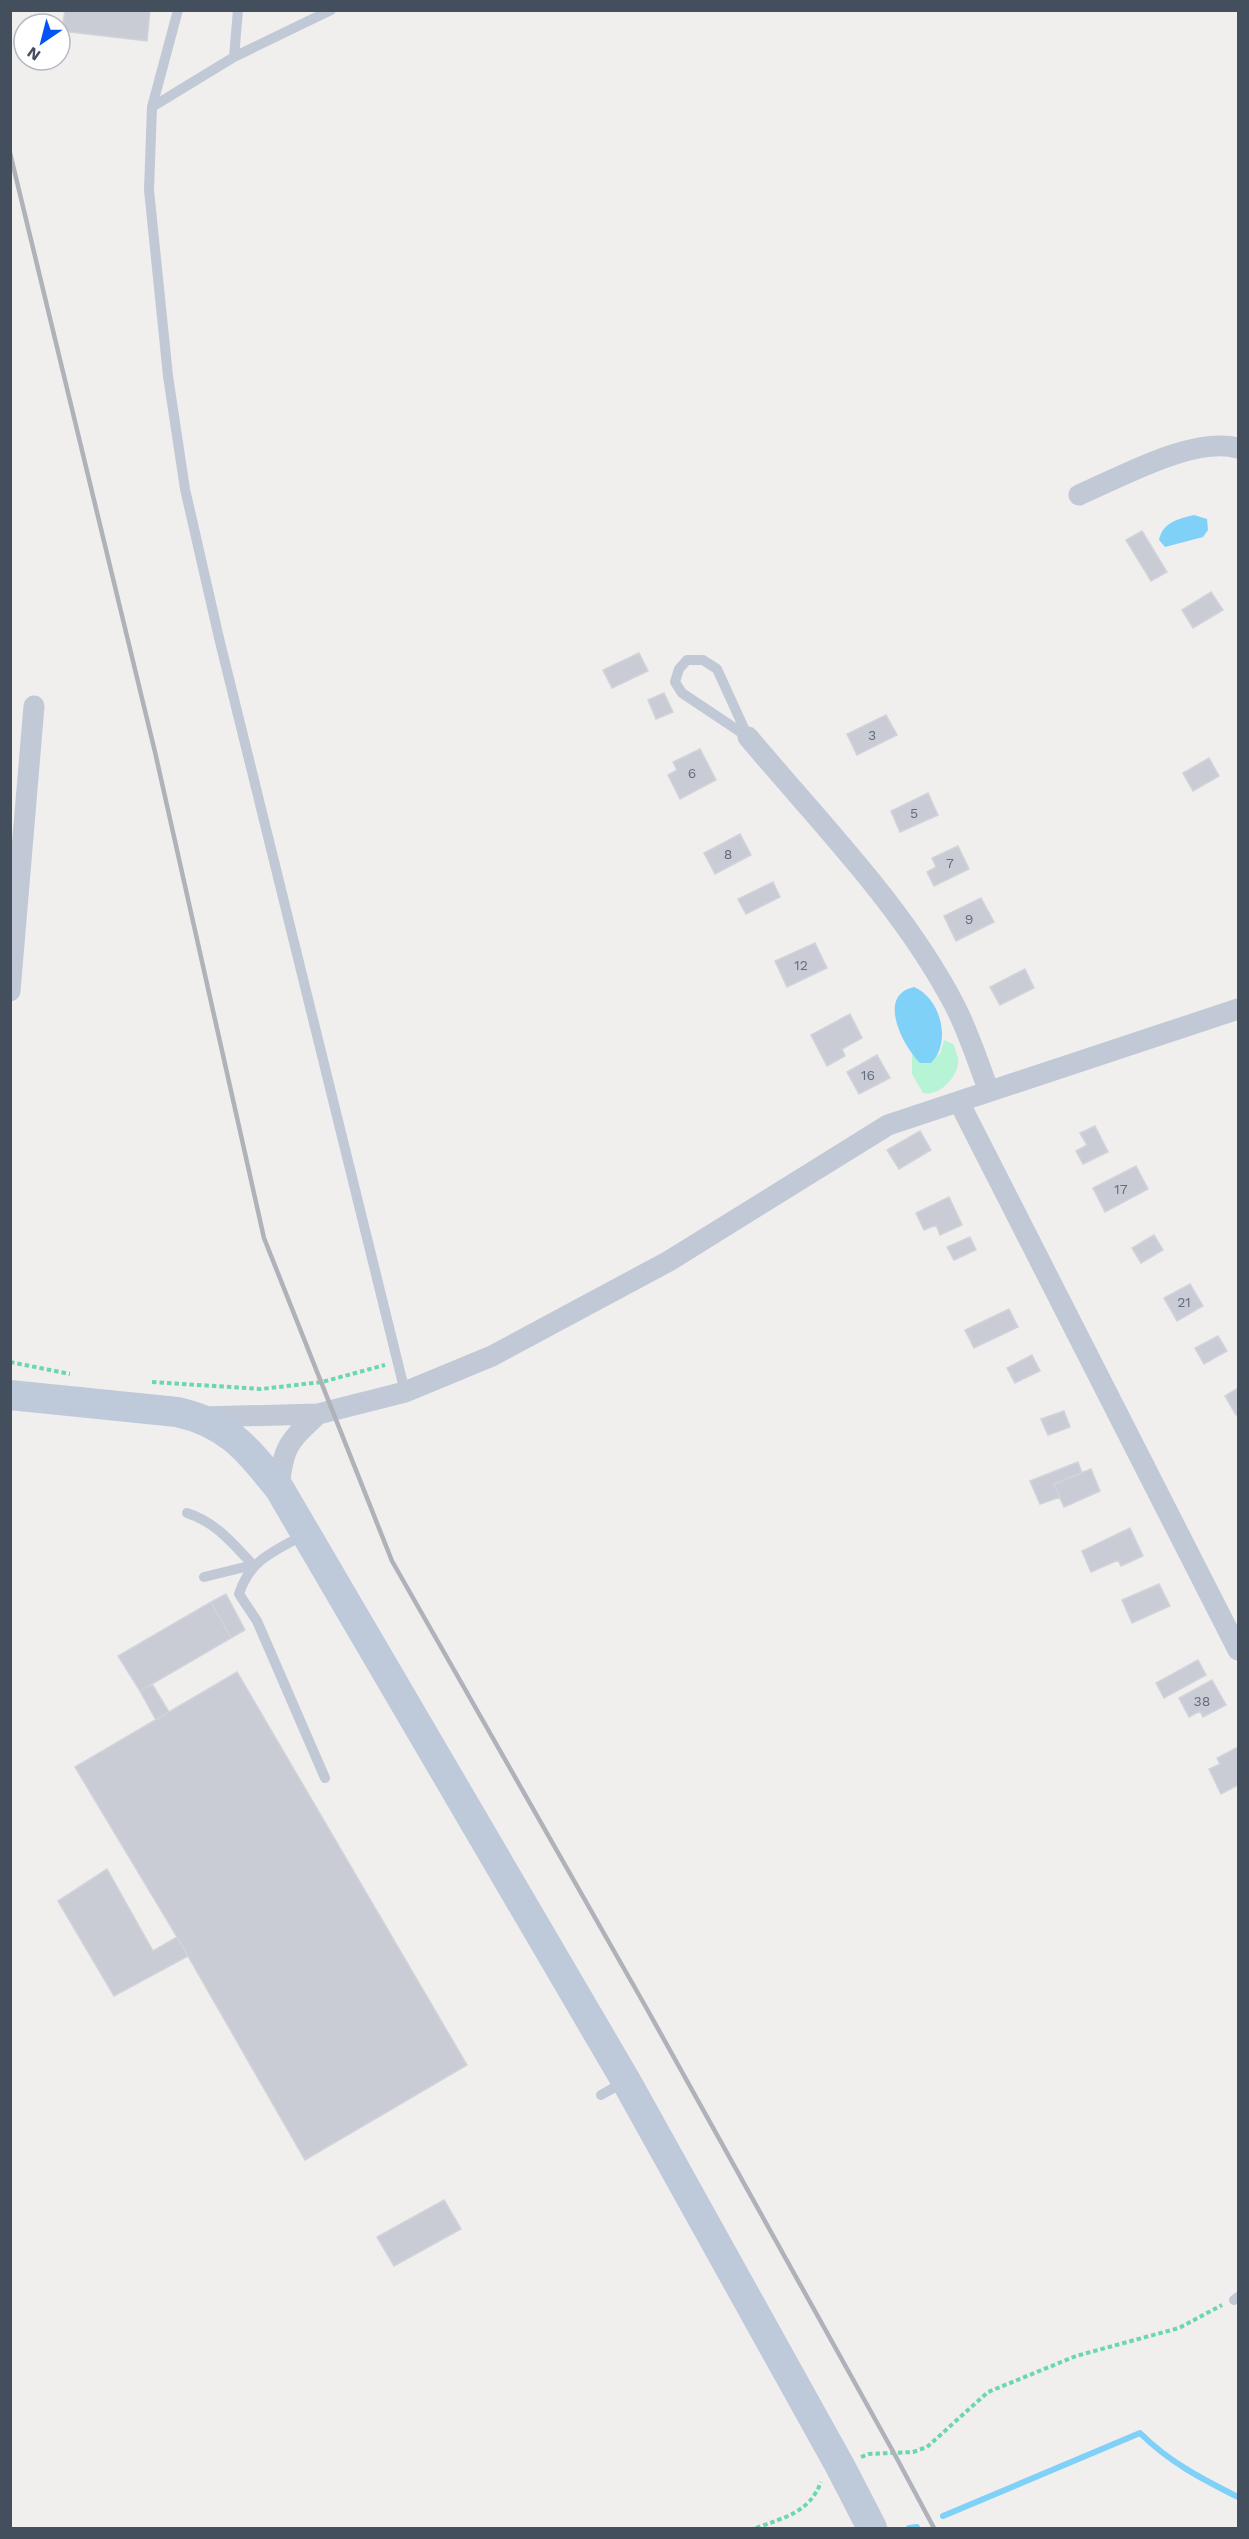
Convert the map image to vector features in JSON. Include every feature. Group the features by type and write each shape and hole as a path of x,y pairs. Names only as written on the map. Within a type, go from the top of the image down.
{"street":[{"path":"1079,495 1151,464 1202,448 1239,448"},
{"path":"10,991 34,706"},
{"path":"748,737 872,881 932,967 956,1007 989,1091"},
{"path":"10,1395 177,1412 201,1417 318,1414 405,1392 492,1356 669,1261 888,1125 916,1113 959,1102 1239,1010"},
{"path":"959,1102 1239,1650"},
{"path":"279,1488 282,1456 292,1438 318,1414"},
{"path":"201,1417 239,1441 279,1488 613,2088 840,2466 872,2529"}],"lane":[{"path":"178,10 152,107 149,190 168,376 185,489 224,661 405,1392"},
{"path":"234,57 238,10"},
{"path":"152,107 234,57 330,10"},
{"path":"687,660 703,660 717,669 748,737 682,693 675,682 680,669 687,660"},
{"path":"187,1513 204,1518 219,1529 253,1565"},
{"path":"204,1577 253,1565 306,1533"},
{"path":"253,1565 244,1577 239,1594 257,1621 326,1778"}],"path":[{"path":"148,1382 261,1389 321,1382 397,1361"},
{"path":"10,1362 80,1376"},
{"path":"913,2452 927,2447 988,2392 1076,2356 1179,2328 1236,2298"}],"green space":[{"path":"944,1040 953,1044 958,1059 956,1072 948,1084 936,1092 923,1093 912,1074 912,1054 921,1063 940,1054"}],"water":[{"path":"1194,515 1207,519 1208,530 1203,537 1165,547 1159,540 1164,529 1177,520"},
{"path":"914,987 931,1001 941,1022 941,1044 931,1063 920,1063 913,1055 896,1022 897,1000 903,992"}],"building":[{"path":"65,10 150,10 147,41 72,32 72,12 65,12"},
{"path":"1142,531 1167,572 1151,581 1126,540"},
{"path":"1211,592 1223,610 1193,628 1182,610"},
{"path":"639,653 648,671 612,688 603,670"},
{"path":"664,693 673,712 656,719 648,700"},
{"path":"886,715 897,735 857,755 847,734"},
{"path":"700,749 716,780 680,799 668,775 677,770 673,762"},
{"path":"1209,758 1219,776 1193,791 1183,773"},
{"path":"928,793 938,815 900,832 891,811"},
{"path":"740,834 751,855 715,874 704,853"},
{"path":"958,846 969,869 934,886 927,872 936,867 932,858"},
{"path":"773,882 780,897 746,914 738,899"},
{"path":"981,898 994,922 956,941 944,916"},
{"path":"815,943 827,968 787,987 775,961"},
{"path":"1025,969 1034,988 1000,1005 990,987"},
{"path":"850,1014 862,1038 842,1049 845,1056 827,1066 811,1035"},
{"path":"877,1055 890,1078 859,1094 847,1072"},
{"path":"1095,1126 1108,1152 1083,1164 1076,1151 1087,1145 1080,1133"},
{"path":"920,1131 931,1150 899,1169 887,1150"},
{"path":"1136,1166 1148,1189 1105,1212 1093,1188"},
{"path":"949,1197 962,1225 940,1235 936,1225 924,1230 916,1213"},
{"path":"1154,1235 1163,1250 1141,1263 1132,1248"},
{"path":"970,1237 976,1250 954,1260 947,1247"},
{"path":"1190,1284 1203,1306 1177,1321 1164,1298"},
{"path":"1009,1309 1018,1327 974,1348 965,1330"},
{"path":"1218,1336 1227,1351 1204,1364 1195,1348"},
{"path":"1032,1355 1040,1371 1015,1383 1007,1368"},
{"path":"1238,1388 1238,1414 1236,1415 1225,1396"},
{"path":"1064,1411 1070,1427 1048,1435 1041,1419"},
{"path":"1078,1462 1082,1473 1054,1484 1060,1497 1040,1504 1030,1481"},
{"path":"1091,1469 1100,1491 1064,1507 1054,1484"},
{"path":"1130,1528 1143,1556 1121,1566 1118,1560 1091,1572 1082,1551"},
{"path":"1159,1584 1170,1606 1132,1623 1122,1600"},
{"path":"226,1594 245,1630 231,1638 211,1602"},
{"path":"211,1602 231,1638 140,1691 118,1656"},
{"path":"1198,1660 1206,1675 1164,1698 1156,1683"},
{"path":"237,1672 467,2065 305,2160 177,1937 75,1767"},
{"path":"1212,1680 1226,1705 1203,1717 1200,1711 1189,1717 1179,1698"},
{"path":"152,1684 169,1712 156,1720 140,1691"},
{"path":"1238,1747 1238,1785 1221,1794 1209,1769 1220,1764 1217,1758"},
{"path":"107,1869 153,1951 177,1937 188,1956 114,1996 58,1901"},
{"path":"444,2200 461,2229 394,2266 377,2237"}],"waterway":[{"path":"943,2516 1140,2433 1174,2461 1238,2497"},
{"path":"909,2528 917,2527"}],"railway":[{"path":"10,153 155,752 264,1238 392,1561 647,2009 934,2528"}]}
